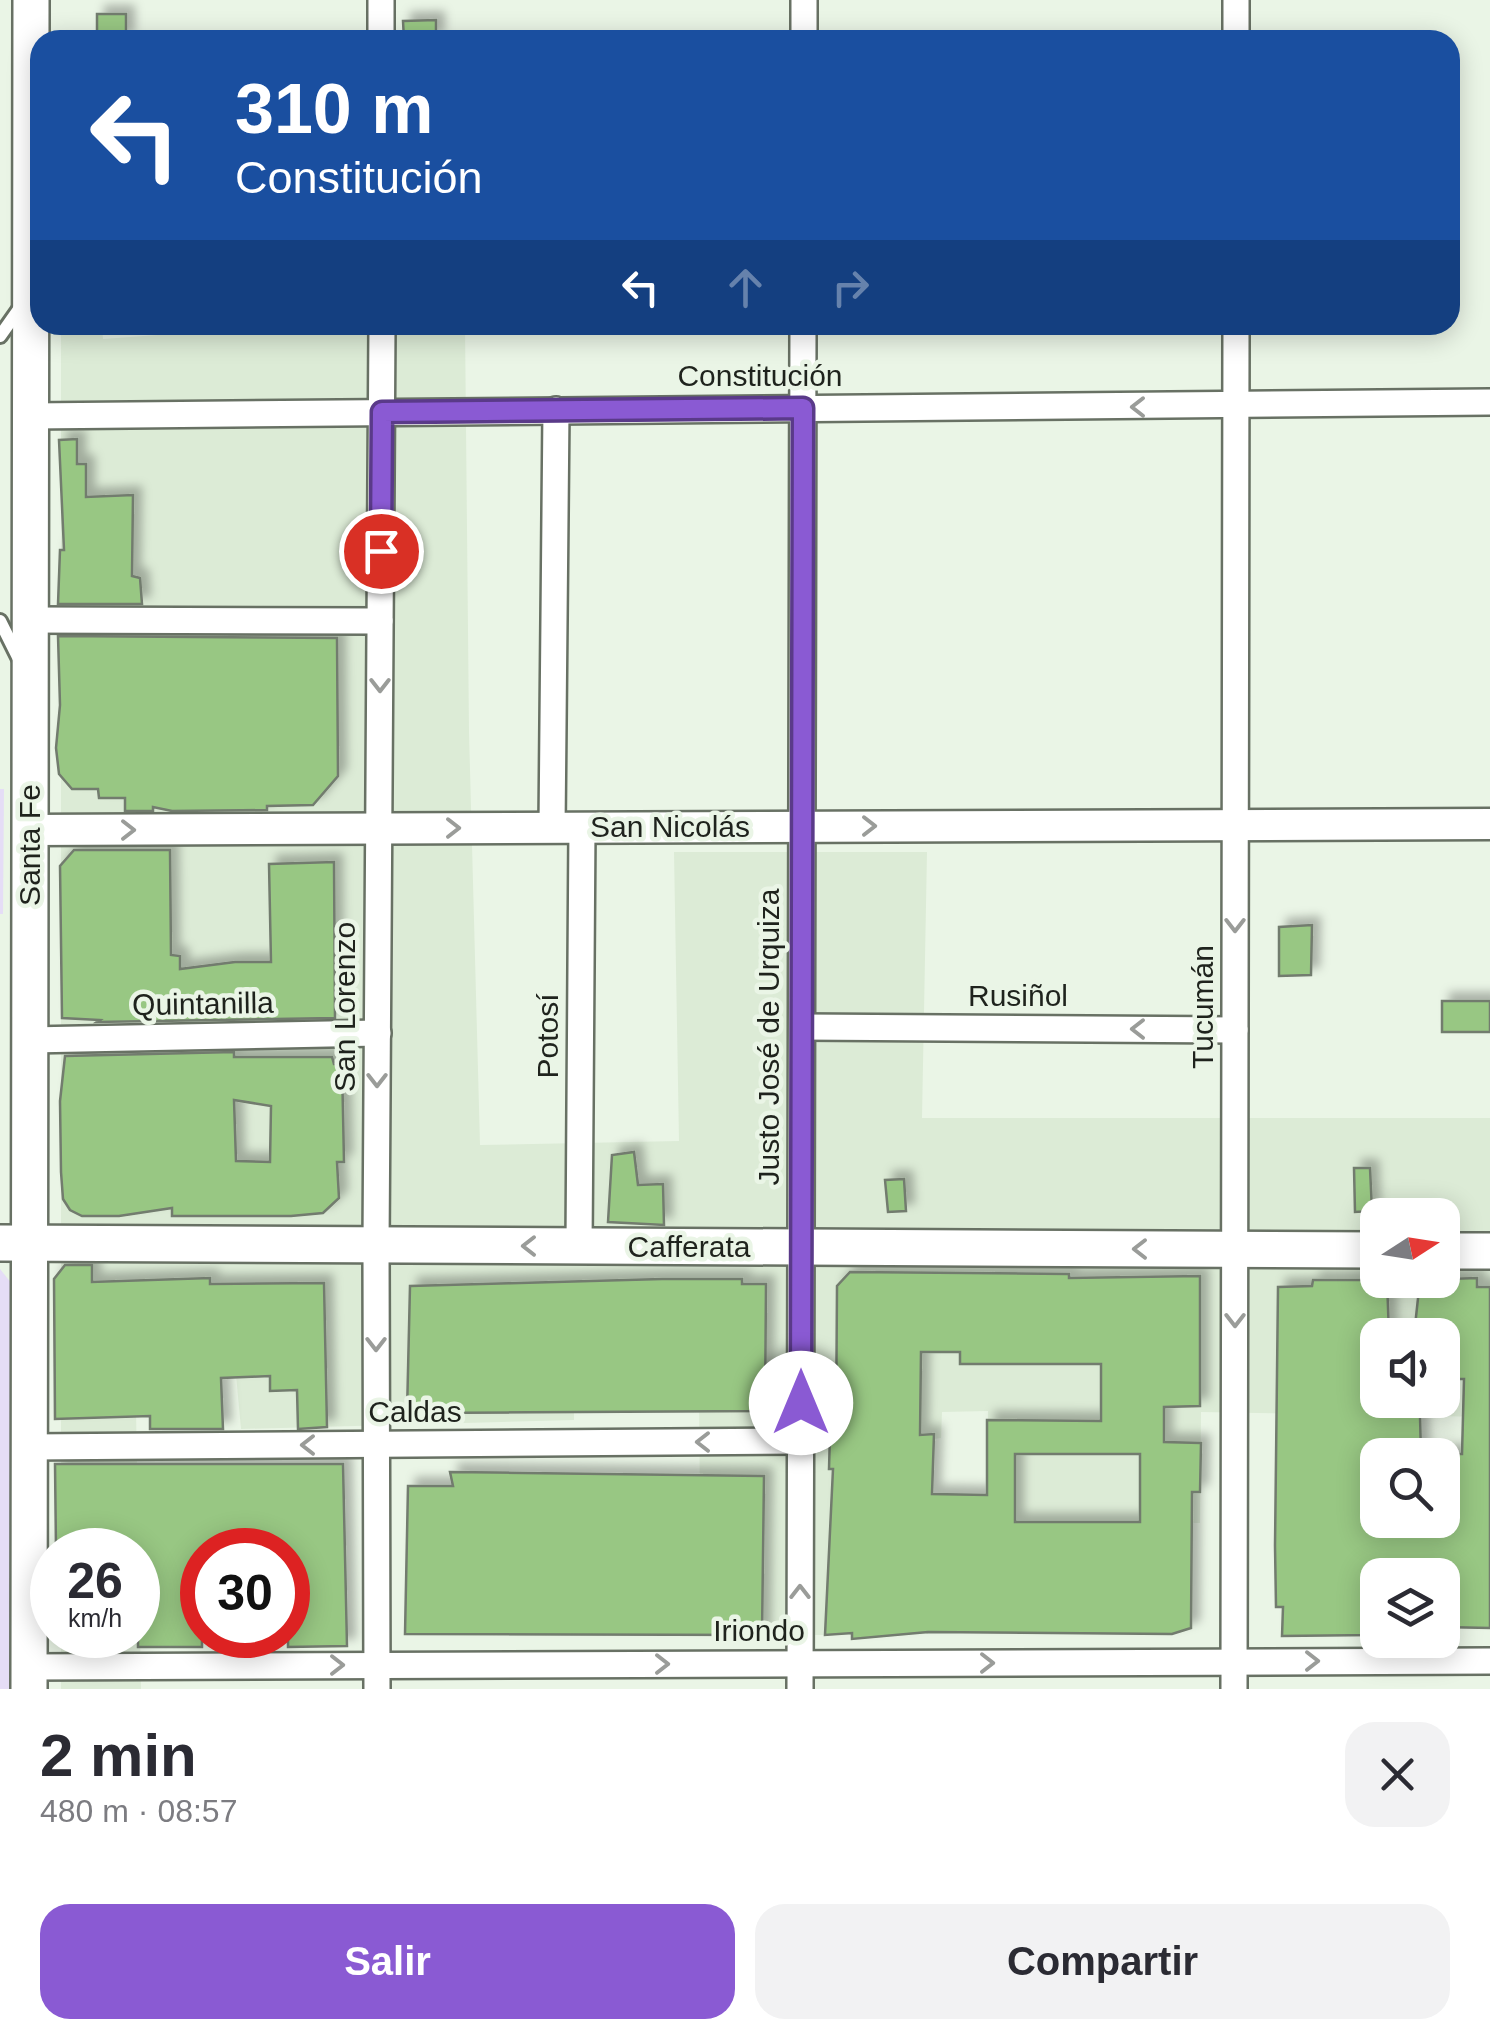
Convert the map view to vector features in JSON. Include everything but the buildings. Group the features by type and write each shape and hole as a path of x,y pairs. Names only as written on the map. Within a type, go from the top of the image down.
{"main road":[{"name":"Santa Fe","path":"31,0 31,30"},
{"name":"Santa Fe","path":"29,1678 30,1447 15,1243 30,1040 30,681 15,620 31,416 31,335"},
{"name":"Cafferata","path":"15,1243 1360,1250"},
{"path":"1460,1251 1490,1251"}],"street":[{"path":"381,0 381,30"},
{"path":"804,0 804,30"},
{"path":"1236,0 1236,30"},
{"name":"San Lorenzo","path":"377,1677 382,335"},
{"name":"Justo José de Urquiza","path":"800,1676 804,335"},
{"name":"Tucumán","path":"1234,1689 1236,335"},
{"name":"Constitución","path":"31,416 1490,402"},
{"name":"Potosí","path":"556,410 579,1246"},
{"path":"15,620 380,620"},
{"name":"San Nicolás","path":"30,830 1490,824"},
{"name":"Rusiñol","path":"802,1027 1235,1030"},
{"name":"Quintanilla","path":"30,1040 378,1033"},
{"name":"Caldas","path":"30,1447 800,1442"},
{"name":"Iriondo","path":"29,1678 800,1676 1042,1662 1490,1660"},
{"path":"1042,1662 1042,1689"}],"lane":[{"path":"0,336 30,294"}],"shaded area":[{"path":"61,335 103,335 103,339 158,335 465,335 469,732 480,1145 679,1141 674,852 927,852 922,1118 1490,1118 1490,1417 1460,1416 1460,1318 1360,1318 1360,1415 1201,1412 1200,1523 987,1522 988,1411 942,1412 941,1438 934,1439 928,1634 701,1636 699,1390 574,1363 574,1420 241,1429 234,1353 135,1354 138,1528 61,1528"},
{"path":"0,789 4,789 3,914 0,914"},
{"path":"0,1269 12,1284 16,1299 16,1689 0,1689"},
{"path":"61,1658 140,1658 141,1689 61,1689"}],"route":[{"path":"381,551 382,412 803,408 801,1403"}]}
